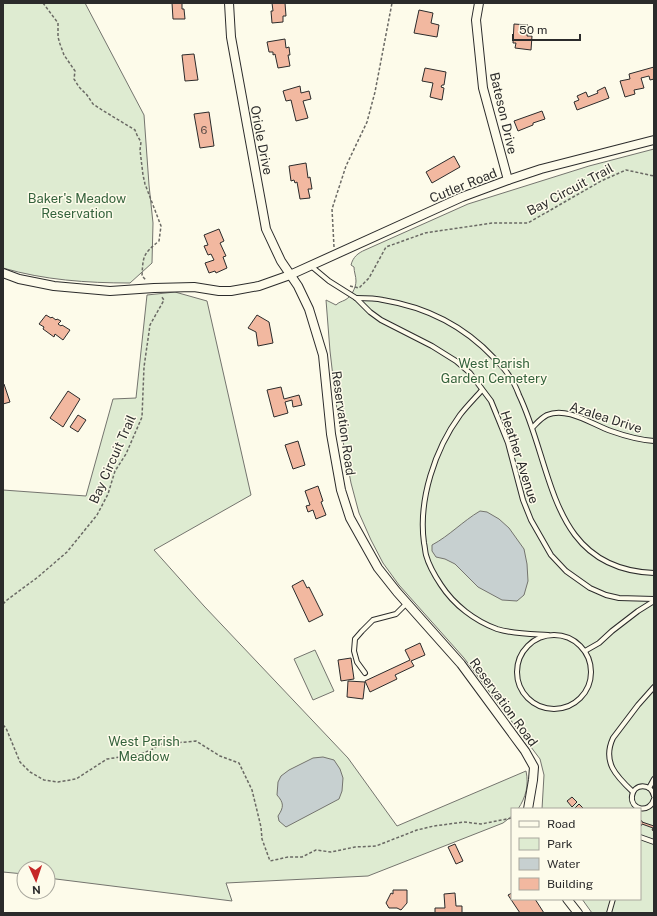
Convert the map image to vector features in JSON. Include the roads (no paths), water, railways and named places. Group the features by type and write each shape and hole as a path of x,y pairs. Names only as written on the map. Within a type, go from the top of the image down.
{"street":[{"name":"Oriole Drive","path":"229,3 232,44 266,228 281,261 290,275"},
{"name":"Bateson Drive","path":"479,3 476,20 483,88 508,180"},
{"name":"Cutler Road","path":"290,275 462,197 541,169 654,140"},
{"path":"3,273 20,279 54,286 110,291 194,287 219,291 231,291 259,286 290,275"},
{"name":"Reservation Road","path":"290,275 298,286 309,309 323,355 331,434 342,490 350,518 378,568 407,604 461,664 526,751 534,766 528,808"},
{"path":"568,900 578,913"}],"lane":[{"path":"311,266 329,281 356,298"},
{"name":"Heather Avenue","path":"356,298 370,312 381,320 432,346 456,361 470,373 491,402 508,443 523,500 531,520 551,555 566,571 590,588 606,595 619,598 654,600"},
{"name":"Heather Avenue","path":"356,298 383,300 424,311 445,320 483,346 512,379 532,427 553,494 573,533 586,548 598,558 628,570 654,573"},
{"path":"482,390 460,415 439,452 425,496 422,517 426,554 434,574 446,593 463,610 498,629 518,633 548,635"},
{"name":"Azalea Drive","path":"532,427 548,415 568,413 611,431 634,438 654,441"},
{"path":"586,651 599,643 612,631 654,600"},
{"path":"365,673 357,662 354,651 355,639 373,620 396,614 407,604"},
{"path":"555,634 571,639 580,644 586,651 591,662 592,674 589,686 583,696 574,704 563,708 551,709 540,706 529,700 522,691 518,680 517,668 520,656 527,646 537,639 555,634"},
{"path":"633,792 620,779 610,763 610,744 638,705 654,687"},
{"path":"649,788 654,779"},
{"path":"639,808 633,803 632,796 635,789 642,786 649,788 653,793 654,801 650,806 641,808"},
{"path":"641,837 654,842"},
{"path":"609,913 613,900"}],"water":[{"path":"480,511 487,512 499,519 509,528 524,549 528,581 524,595 517,601 502,600 478,587 455,564 445,559 436,557 432,551 432,545"},
{"path":"323,757 334,760 340,769 343,778 342,791 339,799 286,827 279,821 278,816 282,805 281,800 277,795 278,782 281,776 289,770 313,758"}],"park label":[{"name":"Baker's Meadow Reservation","path":"77,206"},
{"name":"West Parish Garden Cemetery","path":"494,370"},
{"name":"West Parish Meadow","path":"144,748"}]}
